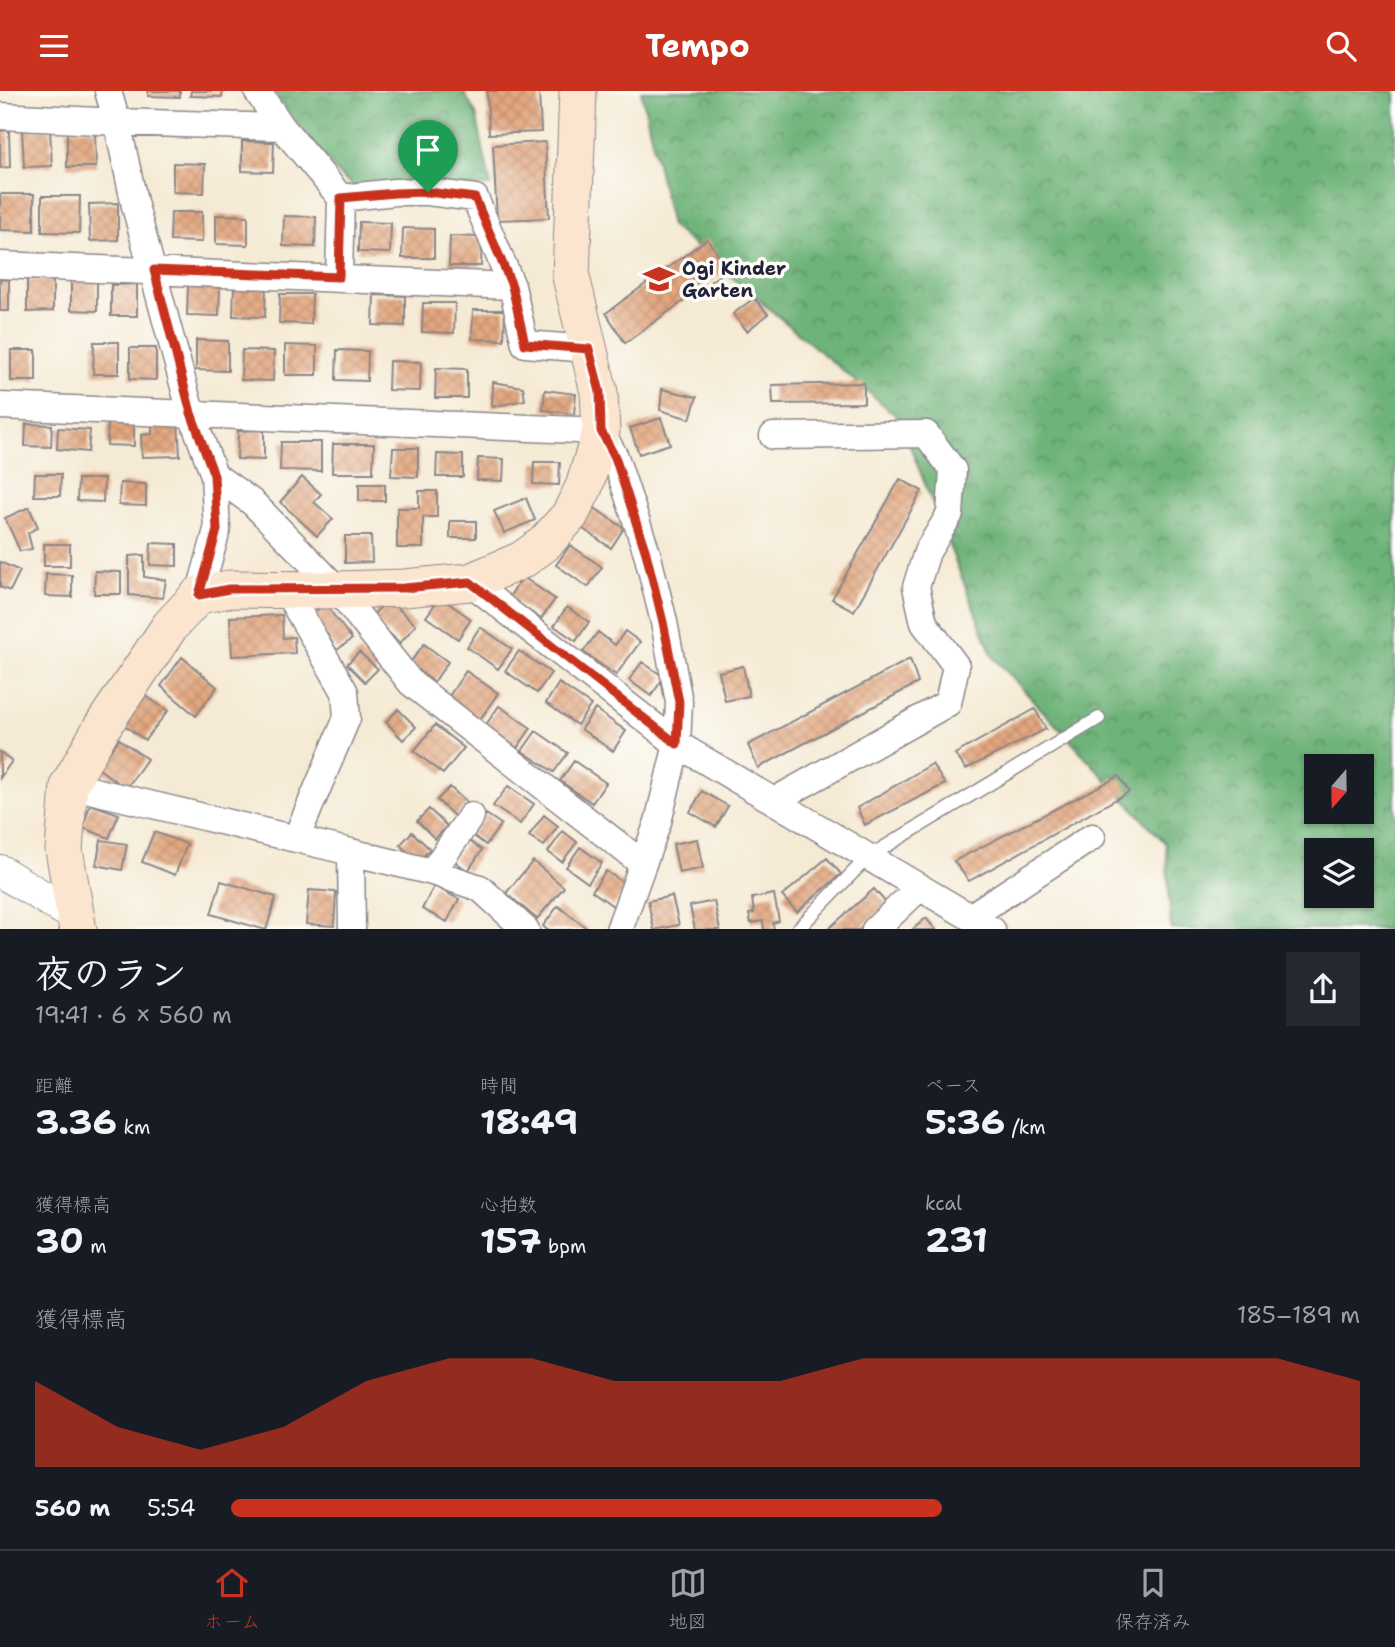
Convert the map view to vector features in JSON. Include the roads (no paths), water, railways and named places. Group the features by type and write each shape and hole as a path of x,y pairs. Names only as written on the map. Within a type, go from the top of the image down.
{"main road":[{"path":"76,923 64,850 69,785 102,727 170,626 199,595 229,589 338,590 470,582 523,560 544,544 570,515 584,487 601,431 600,392 571,277 578,91"}],"street":[{"path":"108,91 135,206 191,413 214,475 217,530 199,595"},
{"path":"257,91 282,127 341,198 339,277"},
{"path":"0,116 282,127"},
{"path":"341,198 428,192 475,198 512,286 525,344 589,349"},
{"path":"0,265 512,286"},
{"path":"0,406 601,431 615,457 643,541 679,702 677,744 658,822 619,929"},
{"path":"774,436 926,435 953,470 950,514 927,552 916,587 923,623 956,666 948,703 774,801"},
{"path":"214,475 253,503 338,590 411,684 643,864"},
{"path":"470,582 677,744 920,887 973,925 1092,837"},
{"path":"286,590 345,692 347,717 296,839"},
{"path":"69,785 432,872 480,888 526,929"},
{"path":"432,872 471,816"},
{"path":"351,852 352,929"},
{"path":"0,871 76,923"},
{"path":"875,929 920,887"}],"lane":[{"path":"797,929 868,856 1100,718"}],"place":[{"name":"Ogi Kinder Garten","path":"659,279"}]}
